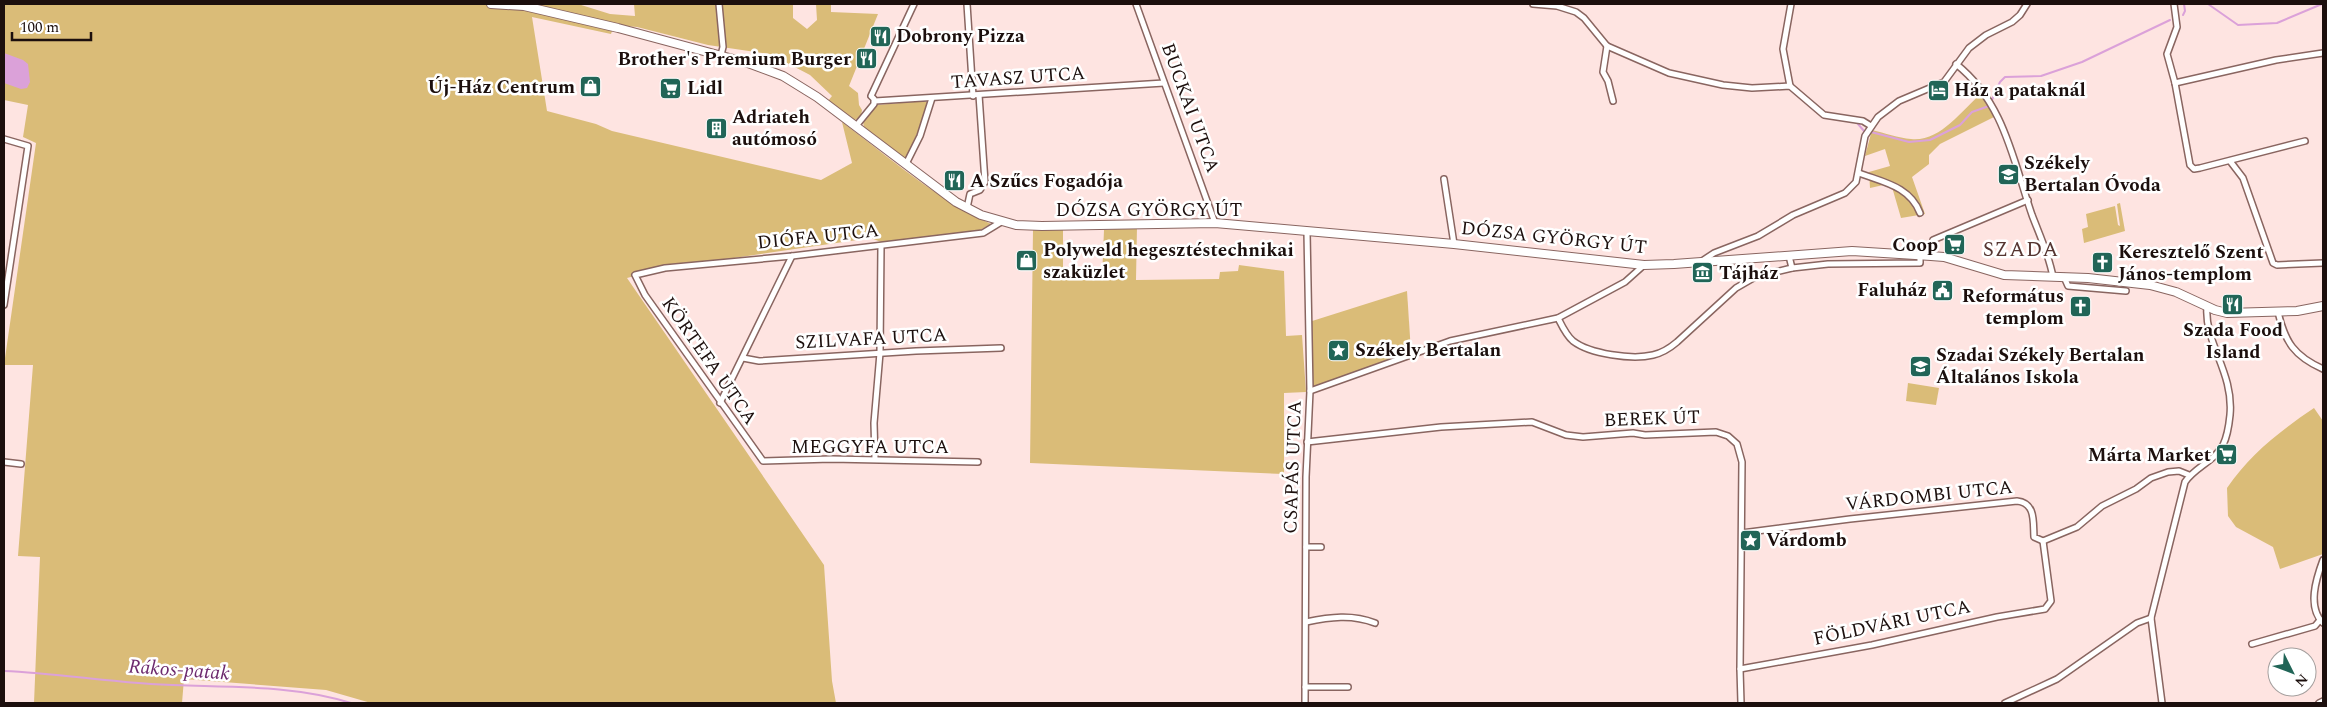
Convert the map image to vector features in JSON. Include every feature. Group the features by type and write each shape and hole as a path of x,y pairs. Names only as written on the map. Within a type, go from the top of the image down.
{"main road":[{"name":"DÓZSA GYÖRGY ÚT","path":"491,4 524,6 618,28 721,55 768,70 799,84 967,208 1001,222 1042,226 1215,223 1454,244 1644,264 1852,251 1920,255 1944,257 2004,275 2096,278 2156,287 2176,292 2207,307 2227,313 2278,312 2323,306"}],"street":[{"path":"719,4 723,47 721,55"},
{"path":"856,126 874,101 871,96 914,4"},
{"path":"967,4 973,96"},
{"name":"BUCKAI UTCA","path":"1136,4 1215,223"},
{"path":"1533,4 1557,6 1576,12 1584,18 1607,46 1681,76 1723,85 1752,88 1790,86"},
{"path":"1791,4 1783,49 1790,86 1824,115 1863,121 1871,126"},
{"path":"1699,262 1714,253 1758,236 1793,215 1845,193 1856,182 1864,142 1871,126 1891,106 1944,82 1956,64 1977,40 2017,19 2027,4"},
{"path":"2174,4 2177,27 2167,54 2175,83 2190,166 2194,169 2200,168 2305,141"},
{"path":"1607,46 1603,72 1608,81 1613,101"},
{"path":"2175,83 2276,60 2323,53"},
{"path":"1956,64 1975,80 2002,124 2049,258 2053,277"},
{"name":"TAVASZ UTCA","path":"874,101 1164,84"},
{"path":"967,208 970,194 980,190 985,182 980,95"},
{"path":"906,164 920,136 932,98"},
{"path":"4,139 28,146 4,305"},
{"path":"2230,161 2244,178 2273,263 2277,265 2323,263"},
{"path":"1859,173 1897,186 1915,201 1920,213"},
{"path":"1444,179 1454,244"},
{"path":"1930,256 1931,241 2028,200"},
{"name":"DIÓFA UTCA","path":"635,275 665,268 792,256 982,233 1001,222"},
{"name":"CSAPÁS UTCA","path":"1305,703 1310,391 1308,232"},
{"path":"875,459 874,423 880,353 881,246"},
{"path":"1558,318 1567,334 1577,343 1622,356 1650,356 1666,350 1677,342 1736,288 1755,278 1792,268 1828,264 1920,263 1920,255"},
{"path":"720,403 792,256"},
{"path":"1789,256 1792,268"},
{"path":"1310,391 1450,341 1558,318 1626,282 1644,264"},
{"name":"KÖRTEFA UTCA","path":"635,275 644,295 763,461"},
{"path":"2064,276 2068,286 2126,291"},
{"path":"2162,703 2151,618 2181,494 2189,476 2220,450 2230,424 2230,386 2206,319 2207,307"},
{"path":"2278,312 2285,337 2289,344 2306,360 2323,369"},
{"name":"SZILVAFA UTCA","path":"743,358 759,361 1001,348"},
{"name":"BEREK ÚT","path":"1308,442 1441,426 1532,422 1566,435 1583,437 1633,433 1645,436 1716,432 1733,440 1741,453 1740,669 1742,703"},
{"name":"MEGGYFA UTCA","path":"763,461 875,459 978,462"},
{"path":"4,462 21,464"},
{"path":"2043,541 2077,527 2102,506 2136,489 2151,478 2168,472 2179,471 2189,476"},
{"name":"VÁRDOMBI UTCA","path":"1742,533 1850,518 2017,501 2030,506 2034,537 2043,541"},
{"name":"FÖLDVÁRI UTCA","path":"1740,669 1872,645 1997,616 2045,609 2050,605 2043,541"},
{"path":"1306,547 1321,547"},
{"path":"2252,644 2315,626 2322,621 2313,604 2323,560"},
{"path":"1306,622 1344,617 1358,618 1375,623"},
{"path":"2005,703 2057,678 2137,623 2151,618"},
{"path":"1305,687 1348,687"}],"shaded area":[{"path":"4,4 578,4 610,14 635,16 634,4 793,4 793,18 807,29 817,20 816,4 831,4 831,12 878,14 849,86 858,93 859,105 862,110 861,116 855,120 828,101 832,96 810,75 770,54 708,45 637,27 614,25 611,34 532,17 547,111 596,124 612,131 821,180 852,163 842,122 932,190 991,224 980,230 881,242 871,238 665,268 627,278 824,565 832,681 836,703 371,703 326,690 184,679 182,703 34,703 40,557 18,556 33,365 4,365 36,143 23,137 28,105 4,100"},
{"path":"4,53 23,60 28,64 30,82 27,88 21,89 4,83"},
{"path":"1981,94 1994,117 1940,144 1929,155 1929,164 1912,177 1925,214 1901,218 1892,187 1888,184 1870,188 1869,172 1890,166 1885,149 1865,156 1872,130 1911,139 1931,136 1949,124"},
{"path":"927,102 928,108 906,159 864,128 863,121 877,105"},
{"path":"2120,203 2125,231 2084,243 2082,229 2088,227 2086,214 2115,206 2118,225 2120,226 2117,204"},
{"path":"1137,227 1136,280 1219,279 1220,272 1238,271 1239,265 1284,271 1286,336 1302,335 1306,392 1284,393 1284,474 1030,463 1033,230 1063,230 1063,277 1102,278 1104,230"},
{"path":"1407,291 1411,352 1313,388 1309,322"},
{"path":"1908,383 1939,388 1936,405 1906,401"},
{"path":"2314,408 2323,421 2323,554 2280,569 2273,547 2236,527 2228,516 2227,488 2246,464 2266,444"}],"waterway":[{"path":"2183,15 2185,11 2184,4"},
{"path":"2208,4 2238,25 2277,23 2322,4"},
{"path":"1991,102 2000,82 2005,77 2041,76 2082,62 2170,20"},
{"path":"1871,132 1909,142 1930,140 1960,125 1972,112 1989,106"},
{"path":"1858,124 1864,131"},
{"name":"Rákos-patak","path":"4,671 151,684 277,689 302,692 351,703"}],"place":[{"name":"Dobrony Pizza","path":"880,36"},
{"name":"Brother's Premium Burger","path":"867,59"},
{"name":"Új-Ház Centrum","path":"591,87"},
{"name":"Lidl","path":"671,88"},
{"name":"Ház a pataknál","path":"1938,90"},
{"name":"Adriateh autómosó","path":"716,128"},
{"name":"Székely Bertalan Óvoda","path":"2008,174"},
{"name":"A Szűcs Fogadója","path":"954,181"},
{"name":"Coop","path":"1954,245"},
{"name":"Polyweld hegesztéstechnikai szaküzlet","path":"1027,261"},
{"name":"Keresztelő Szent János-templom","path":"2102,263"},
{"name":"Tájház","path":"1703,273"},
{"name":"Faluház","path":"1943,290"},
{"name":"Szada Food Island","path":"2233,304"},
{"name":"Református templom","path":"2080,307"},
{"name":"Székely Bertalan","path":"1339,350"},
{"name":"Szadai Székely Bertalan Általános Iskola","path":"1920,366"},
{"name":"Márta Market","path":"2227,455"},
{"name":"Várdomb","path":"1750,540"}],"district":[{"name":"SZADA","path":"2021,250"}]}
